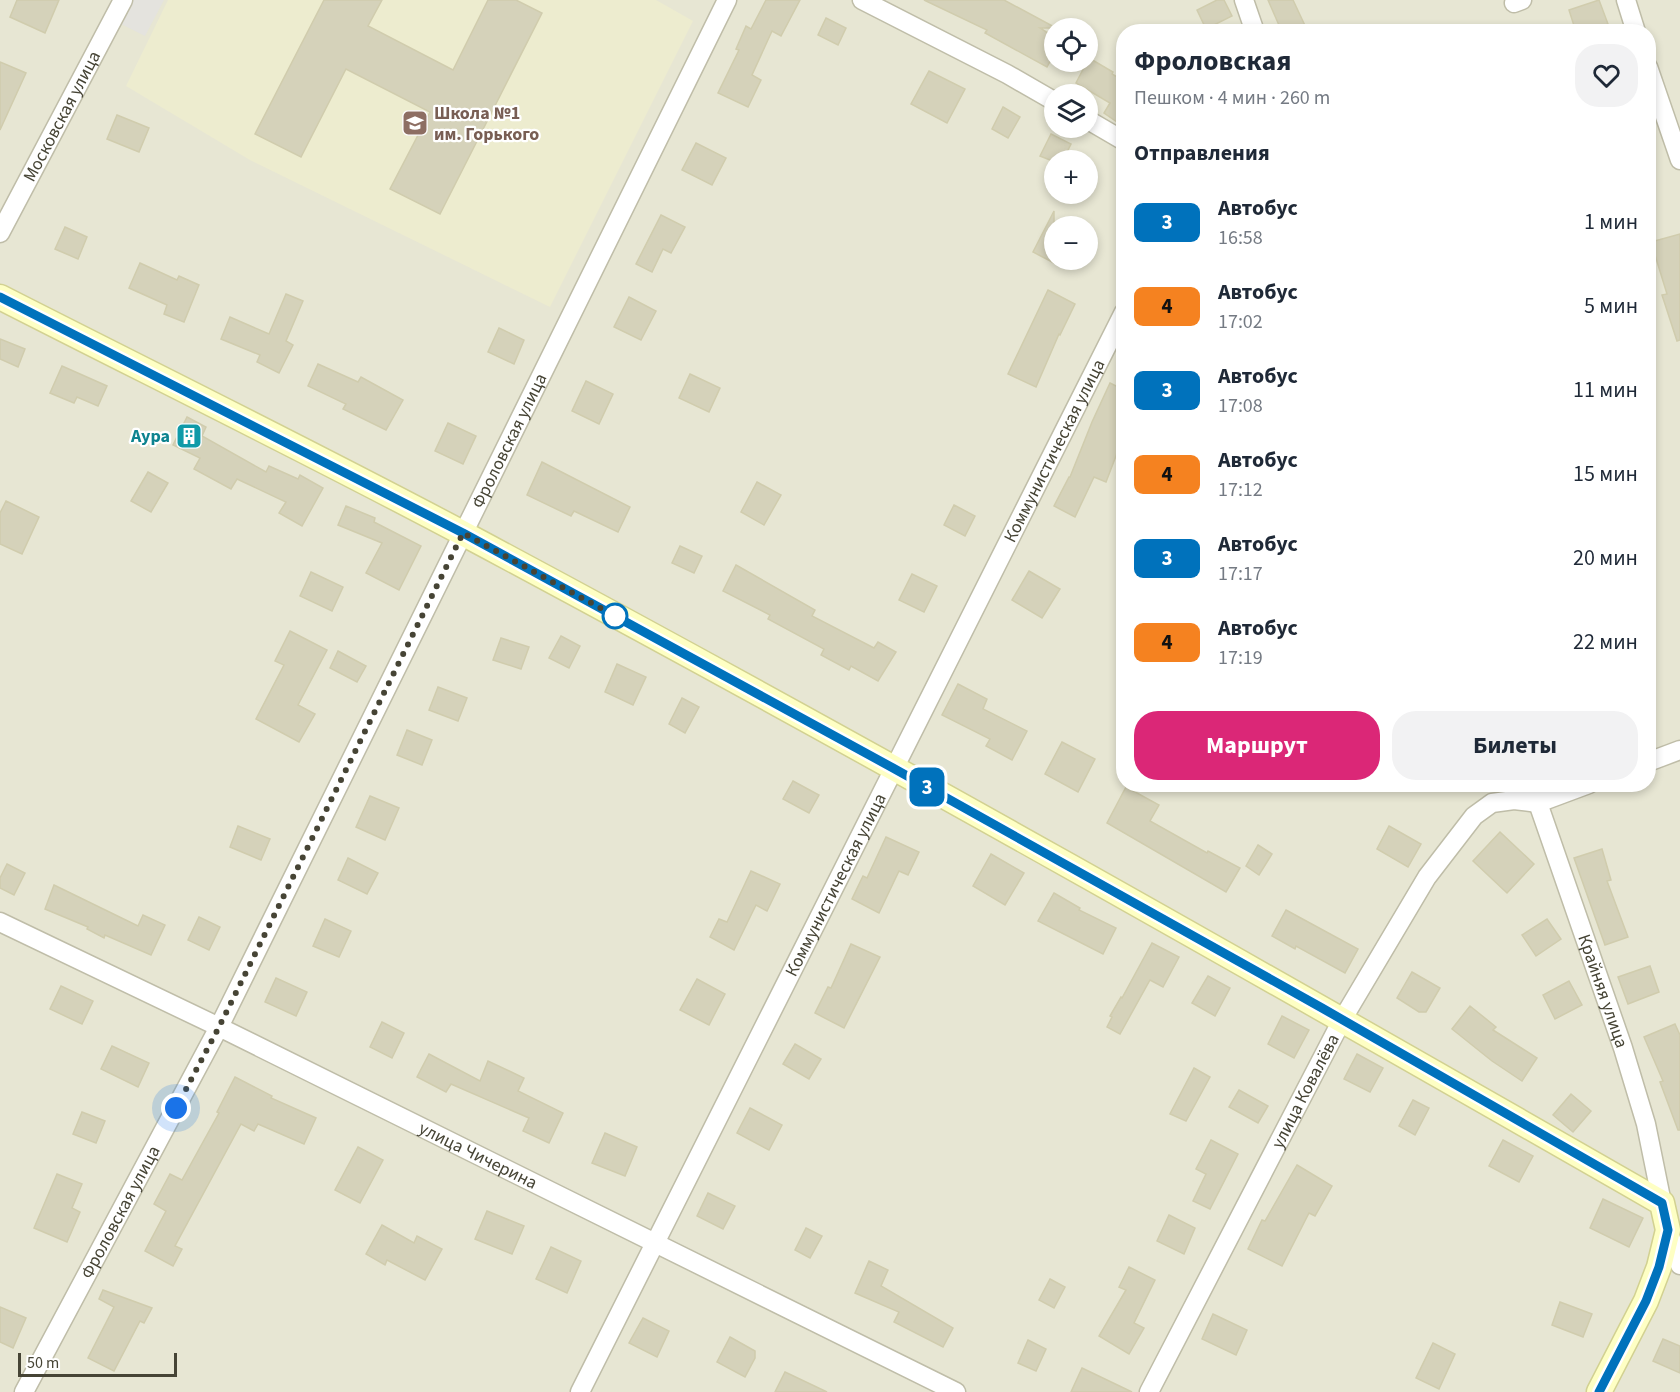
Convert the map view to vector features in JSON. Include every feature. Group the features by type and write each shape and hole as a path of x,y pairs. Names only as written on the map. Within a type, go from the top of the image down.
{"street":[{"name":"Московская улица","path":"0,233 123,0"},
{"name":"Фроловская улица","path":"24,1392 219,1027 727,0"},
{"path":"862,0 1044,95"},
{"path":"1244,0 1252,24"},
{"path":"1626,0 1634,24"},
{"path":"1656,90 1680,160"},
{"path":"1098,126 1116,136"},
{"path":"0,297 463,533 893,768 1662,1203 1680,1265"},
{"name":"Коммунистическая улица","path":"580,1392 1116,328"},
{"path":"1656,759 1680,750"},
{"name":"Крайняя улица","path":"1533,792 1623,1048 1646,1124 1662,1203"},
{"name":"улица Ковалёва","path":"1149,1392 1342,1020 1426,878 1474,816 1492,803 1514,800 1538,803 1568,792"},
{"name":"улица Чичерина","path":"0,922 219,1027 957,1392"},
{"path":"1599,1392 1646,1301 1659,1267 1668,1230"}],"shaded area":[{"path":"0,0 1680,0 1680,1392 0,1392"},
{"path":"130,0 164,0 145,36 119,23"},
{"name":"Школа №1 им. Горького","path":"168,0 656,0 693,21 550,307 250,160 126,86"}],"building":[{"path":"17,0 59,0 45,33 10,17"},
{"path":"324,0 382,0 368,26 453,70 488,0 516,0 542,13 440,214 390,189 430,112 346,69 301,157 255,134"},
{"path":"766,0 800,0 781,36 772,31 752,75 761,80 748,107 718,93 739,50 736,49 746,26 751,29"},
{"path":"924,0 1004,0 1044,22 1044,28 1040,28 1044,31 1044,65 985,33 987,30"},
{"path":"1217,0 1224,0 1232,16 1216,24 1204,24 1197,10"},
{"path":"1268,0 1293,0 1304,24 1278,24"},
{"path":"1599,0 1608,24 1573,24 1569,10"},
{"path":"826,18 846,28 838,45 818,35"},
{"path":"0,62 26,73 0,130"},
{"path":"1098,63 1113,72 1112,74 1116,76 1116,121 1104,113 1110,103 1098,96 1098,84 1076,83 1082,72 1098,72"},
{"path":"929,71 965,89 947,123 911,104"},
{"path":"1003,107 1020,117 1008,138 992,129"},
{"path":"117,115 149,128 139,152 107,139"},
{"path":"1049,138 1059,138 1071,144 1068,150 1044,150 1044,158 1040,156"},
{"path":"696,143 726,158 712,185 682,170"},
{"path":"661,215 685,227 671,253 663,249 652,272 636,264"},
{"path":"65,227 87,237 78,259 55,249"},
{"path":"1044,231 1044,258 1033,252"},
{"path":"1680,234 1680,340 1677,341 1662,295 1667,294 1656,258 1656,241"},
{"path":"140,263 177,280 179,276 199,285 184,322 164,314 167,305 129,288"},
{"path":"1048,290 1075,304 1036,387 1008,374"},
{"path":"286,294 303,301 286,341 293,345 279,373 257,362 260,355 221,339 230,317 269,334"},
{"path":"629,297 656,311 641,340 614,327"},
{"path":"499,328 524,340 514,364 488,352"},
{"path":"0,339 25,349 18,367 0,359"},
{"path":"318,364 358,382 361,377 403,400 386,430 343,409 346,404 308,386"},
{"path":"62,366 107,386 98,406 77,397 74,403 50,393"},
{"path":"690,374 720,388 709,412 679,398"},
{"path":"586,381 613,394 599,424 572,411"},
{"path":"1110,383 1116,386 1116,456 1106,482 1094,477 1075,517 1054,506 1070,477"},
{"path":"187,417 206,427 202,436 266,472 269,466 298,479 300,475 323,488 302,526 279,513 286,502 237,479 231,489 194,469 200,458 173,445"},
{"path":"448,423 476,436 463,464 435,451"},
{"path":"542,462 630,507 618,532 574,511 571,516 527,495"},
{"path":"148,472 168,483 151,512 131,501"},
{"path":"757,482 781,495 764,525 741,512"},
{"path":"6,501 39,517 22,554 0,544 0,513"},
{"path":"954,505 975,516 965,536 944,525"},
{"path":"346,506 375,518 374,522 421,546 399,590 366,573 382,543 338,525"},
{"path":"680,546 702,556 694,573 672,563"},
{"path":"736,565 815,610 812,616 874,648 878,642 896,652 878,681 851,666 849,670 821,655 824,649 768,619 770,615 723,591"},
{"path":"1029,571 1060,589 1042,618 1012,600"},
{"path":"311,572 343,587 332,611 300,596"},
{"path":"912,574 937,586 924,612 899,600"},
{"path":"290,631 327,650 298,705 315,714 299,742 256,719 284,665 275,661"},
{"path":"561,636 580,646 569,668 549,658"},
{"path":"501,638 529,647 521,669 493,660"},
{"path":"338,651 366,666 357,682 330,668"},
{"path":"617,664 646,677 633,705 605,692"},
{"path":"958,684 987,699 983,709 1027,731 1012,760 986,746 990,739 942,715"},
{"path":"438,687 467,698 458,721 429,710"},
{"path":"682,698 699,707 685,733 669,724"},
{"path":"407,730 432,740 422,765 397,755"},
{"path":"1062,742 1095,759 1078,792 1045,774"},
{"path":"793,781 819,795 809,813 783,799"},
{"path":"1123,792 1135,792 1159,805 1150,821 1207,853 1208,851 1240,868 1226,892 1107,823"},
{"path":"370,796 399,808 385,840 356,827"},
{"path":"238,826 270,839 261,860 230,847"},
{"path":"1389,826 1421,844 1408,867 1377,849"},
{"path":"1500,832 1534,864 1507,893 1473,861"},
{"path":"886,837 919,852 908,875 899,871 879,913 852,899 863,876 867,878"},
{"path":"1258,845 1272,854 1259,875 1246,866"},
{"path":"1602,849 1611,880 1607,881 1628,937 1605,945 1574,858"},
{"path":"991,854 1024,873 1005,905 973,886"},
{"path":"348,858 378,873 367,894 338,880"},
{"path":"7,864 25,873 14,895 0,888 0,878"},
{"path":"751,871 780,884 767,911 756,905 734,950 710,937 719,919 727,922"},
{"path":"54,885 138,926 143,915 165,925 151,955 105,935 104,938 87,929 88,927 45,909"},
{"path":"1054,893 1080,908 1079,910 1116,928 1103,954 1038,921"},
{"path":"1286,910 1358,949 1345,973 1296,946 1295,949 1272,936"},
{"path":"199,917 220,927 209,950 188,940"},
{"path":"325,919 351,931 339,957 313,946"},
{"path":"1547,919 1561,939 1536,956 1522,935"},
{"path":"1152,943 1179,957 1163,987 1150,980 1120,1034 1107,1027 1112,1017 1110,1016"},
{"path":"851,944 880,957 844,1028 815,1013 828,987 831,988"},
{"path":"1650,966 1659,992 1628,1004 1618,977"},
{"path":"1412,972 1440,988 1426,1012 1419,1012 1397,998"},
{"path":"1208,976 1230,988 1215,1016 1192,1003"},
{"path":"276,978 307,992 296,1016 265,1002"},
{"path":"697,979 725,994 709,1025 680,1010"},
{"path":"1569,981 1582,1005 1555,1019 1543,995"},
{"path":"61,986 93,1001 82,1024 50,1009"},
{"path":"1470,1006 1496,1027 1493,1030 1537,1058 1522,1081 1492,1061 1452,1029"},
{"path":"1282,1016 1309,1030 1294,1058 1268,1044"},
{"path":"382,1022 404,1033 392,1058 370,1047"},
{"path":"1675,1024 1680,1035 1680,1130 1678,1130 1660,1082 1663,1081 1644,1037"},
{"path":"795,1044 821,1059 809,1079 783,1064"},
{"path":"112,1046 149,1063 138,1087 101,1069"},
{"path":"429,1054 480,1081 488,1061 524,1078 518,1091 563,1113 549,1143 523,1131 529,1118 451,1084 446,1092 417,1077"},
{"path":"1357,1054 1383,1068 1370,1092 1344,1079"},
{"path":"1194,1068 1210,1077 1186,1121 1170,1114"},
{"path":"235,1077 272,1096 271,1098 316,1118 304,1144 258,1124 254,1131 241,1124 175,1246 182,1249 173,1266 145,1251 166,1211 154,1204 170,1174 182,1180 219,1113 217,1112"},
{"path":"1239,1090 1268,1106 1258,1123 1229,1107"},
{"path":"1571,1094 1591,1111 1573,1132 1553,1115"},
{"path":"1413,1100 1429,1108 1415,1135 1399,1126"},
{"path":"750,1108 782,1125 769,1150 737,1133"},
{"path":"82,1112 105,1121 96,1143 73,1134"},
{"path":"605,1133 637,1147 625,1176 592,1163"},
{"path":"1211,1140 1238,1154 1210,1209 1193,1201 1206,1174 1196,1169"},
{"path":"1503,1140 1533,1156 1519,1182 1489,1166"},
{"path":"358,1147 383,1160 360,1203 335,1190"},
{"path":"1297,1165 1332,1186 1315,1216 1309,1213 1282,1266 1248,1249 1262,1220 1265,1221"},
{"path":"57,1174 82,1184 72,1208 80,1212 67,1242 34,1228"},
{"path":"708,1193 735,1206 723,1229 697,1216"},
{"path":"1603,1199 1643,1218 1629,1247 1590,1228"},
{"path":"487,1211 524,1226 512,1254 475,1239"},
{"path":"1169,1215 1195,1228 1184,1254 1157,1241"},
{"path":"382,1225 414,1243 417,1236 442,1249 425,1280 387,1260 385,1265 366,1254"},
{"path":"806,1228 822,1236 810,1258 795,1250"},
{"path":"551,1247 581,1261 567,1293 536,1279"},
{"path":"869,1261 888,1270 881,1286 953,1328 943,1347 894,1322 899,1312 855,1293"},
{"path":"1129,1267 1155,1280 1134,1323 1144,1328 1129,1354 1099,1336 1126,1290 1119,1287"},
{"path":"1050,1279 1065,1287 1054,1308 1039,1300"},
{"path":"103,1290 152,1308 144,1323 140,1321 114,1371 88,1358 114,1307 99,1299"},
{"path":"1560,1302 1592,1314 1583,1337 1552,1325"},
{"path":"0,1307 26,1318 13,1348 0,1342"},
{"path":"1213,1314 1247,1330 1236,1355 1202,1339"},
{"path":"643,1318 669,1331 657,1357 629,1343"},
{"path":"730,1337 755,1351 755,1358 745,1377 717,1362"},
{"path":"1663,1339 1680,1346 1680,1373 1653,1361"},
{"path":"1028,1340 1046,1349 1036,1371 1018,1363"},
{"path":"1433,1343 1455,1354 1439,1389 1416,1378"},
{"path":"1082,1368 1132,1392 1071,1392"},
{"path":"785,1372 827,1392 775,1392"}],"bus line":[{"name":"3","path":"0,297 463,533 893,768 1322,1008 1662,1203 1668,1230 1659,1267 1646,1301 1599,1392"}],"place":[{"name":"Школа №1 им. Горького","path":"415,123"},
{"name":"Аура","path":"189,436"}],"route":[{"path":"176,1108 219,1027 463,533 615,616"}]}
